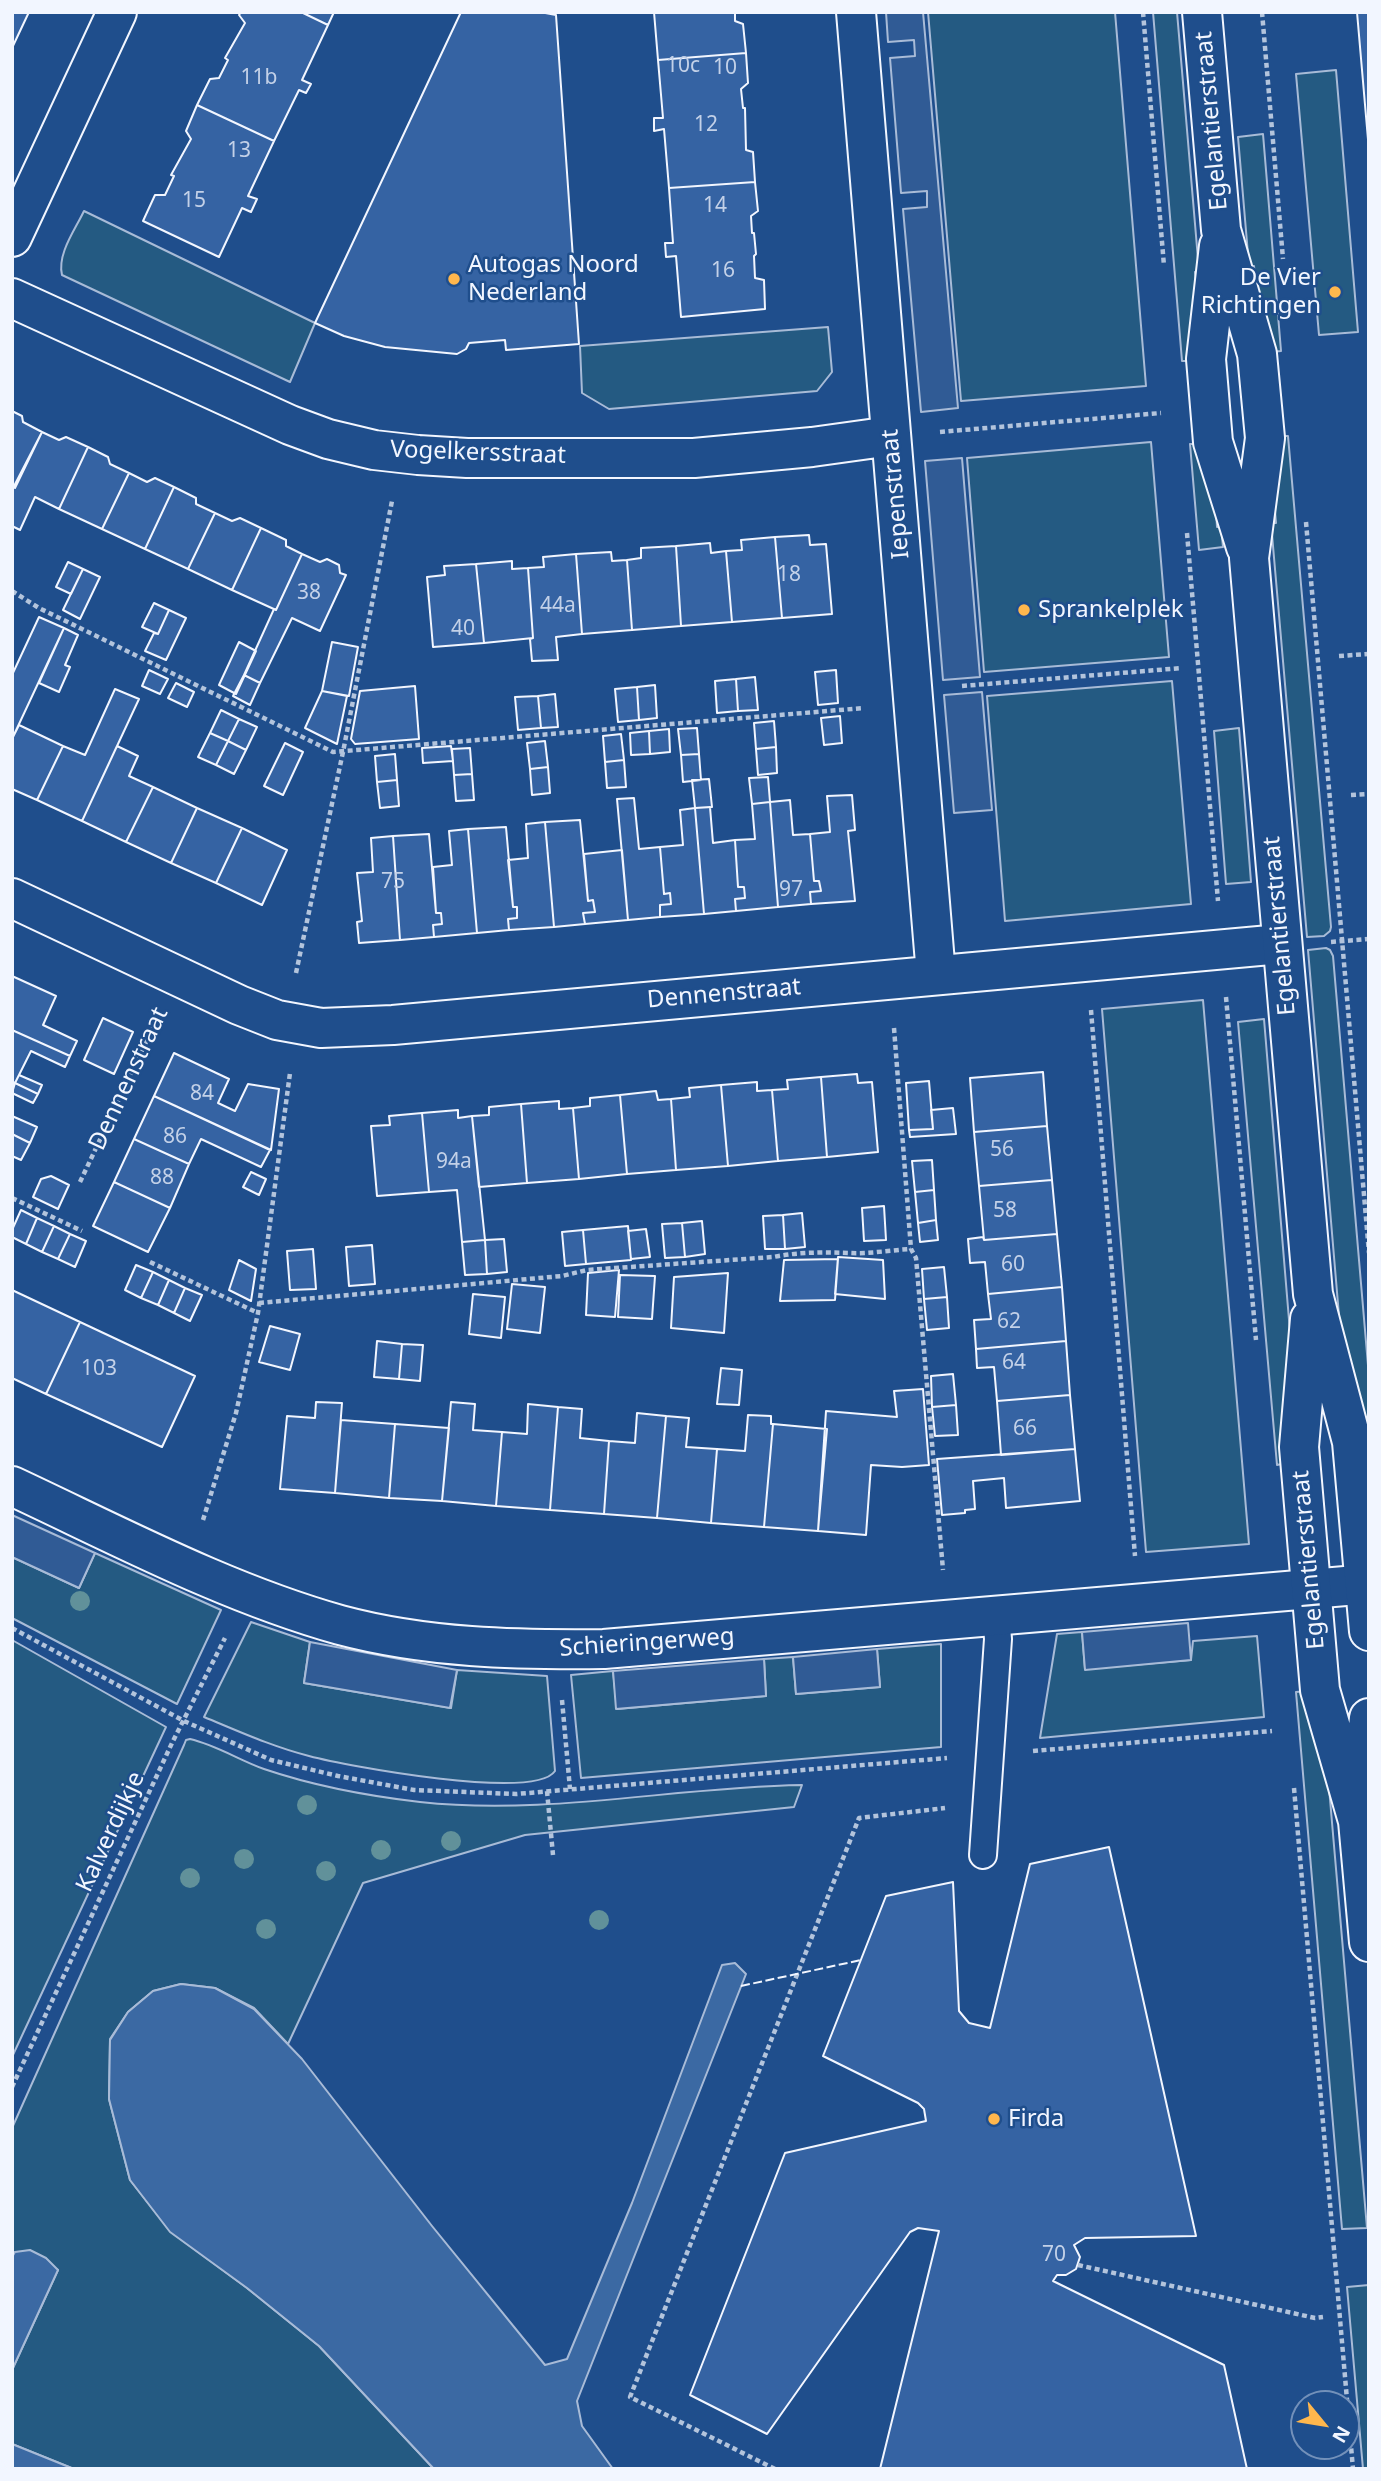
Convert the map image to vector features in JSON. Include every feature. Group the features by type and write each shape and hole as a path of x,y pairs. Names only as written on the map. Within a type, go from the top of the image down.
{"street":[{"path":"12,237 117,12"},
{"name":"Iepenstraat","path":"856,12 936,975"},
{"name":"Egelantierstraat","path":"1202,12 1221,230 1257,354 1264,425 1265,438 1249,558 1313,1294 1352,1442 1367,1584 1369,1631"},
{"name":"Egelantierstraat","path":"1221,230 1206,359 1213,442 1249,558"},
{"name":"Vogelkersstraat","path":"12,298 290,425 328,439 374,450 418,456 467,458 694,458 812,447 891,436"},
{"name":"Dennenstraat","path":"12,898 239,1005 277,1020 321,1028 393,1024 1281,944"},
{"name":"Egelantierstraat","path":"1313,1294 1299,1447 1311,1589 1320,1690 1358,1821 1369,1942"},
{"name":"Schieringerweg","path":"12,1486 247,1594 342,1625 470,1647 604,1649 1367,1584"},
{"name":"Egelantierstraat","path":"1358,1821 1369,1718"}],"lane":[{"path":"984,1854 998,1639 996,1615"}],"path":[{"path":"1143,12 1164,272"},
{"path":"1262,12 1283,259"},
{"path":"891,436 1167,412"},
{"path":"1305,509 1369,1253"},
{"path":"294,978 390,515"},
{"path":"1186,523 1257,1349"},
{"path":"12,592 38,608 332,752 866,708"},
{"path":"1339,656 1369,654"},
{"path":"912,690 1182,668"},
{"path":"1351,795 1369,794"},
{"path":"1362,940 1369,939"},
{"path":"1087,961 1139,1602"},
{"name":"Dennenstraat","path":"80,1182 177,976"},
{"path":"894,1028 911,1249 915,1258 944,1573"},
{"path":"203,1520 236,1413 258,1313 290,1071"},
{"path":"12,1198 82,1231"},
{"path":"259,1303 562,1276 587,1270 788,1254 911,1249"},
{"path":"150,1262 258,1313"},
{"name":"Kalverdijkje","path":"12,2087 172,1743 247,1594"},
{"path":"12,1628 184,1721 271,1760 414,1790 516,1794 1272,1731"},
{"path":"558,1649 570,1789"},
{"path":"1294,1784 1353,2469"},
{"path":"547,1791 552,1855"},
{"path":"775,2469 630,2397 859,1818 987,1802"},
{"path":"1078,2265 1323,2318"}],"shaded area":[{"path":"886,12 923,12 958,408 921,412 903,209 927,207 927,191 901,193 890,58 915,56 914,40 888,42"},
{"path":"928,12 1115,12 1146,386 961,401"},
{"path":"1153,12 1177,12 1199,271 1195,272 1197,292 1190,361 1182,361"},
{"path":"1336,70 1358,332 1319,335 1296,74"},
{"path":"1263,134 1281,351 1272,352 1256,287 1254,266 1249,266 1238,137"},
{"path":"84,211 315,323 290,382 62,275 64,251"},
{"path":"828,327 832,372 817,391 609,409 582,393 580,346"},
{"path":"1281,436 1288,436 1331,927 1324,936 1307,937 1271,523 1276,523 1274,500"},
{"path":"1151,442 1169,657 984,672 967,458"},
{"path":"1190,444 1197,444 1216,509 1217,527 1221,527 1223,547 1199,550"},
{"path":"962,458 980,677 943,680 925,461"},
{"path":"1172,681 1191,904 1005,921 987,696"},
{"path":"982,692 992,810 954,813 944,695"},
{"path":"1239,728 1251,882 1226,884 1214,731"},
{"path":"1326,948 1333,956 1369,1377 1369,1457 1342,1351 1308,950"},
{"path":"1203,1000 1249,1544 1146,1552 1102,1009"},
{"path":"1264,1019 1292,1356 1286,1463 1277,1465 1238,1022"},
{"path":"12,1515 95,1553 79,1588 12,1557"},
{"path":"95,1553 221,1610 177,1704 12,1618 12,1557 79,1588"},
{"path":"251,1622 310,1642 304,1683 451,1708 457,1670 547,1676 555,1771 540,1779 513,1783 398,1773 329,1761 296,1752 204,1717"},
{"path":"1188,1623 1191,1660 1085,1670 1082,1632"},
{"path":"1082,1632 1085,1669 1191,1660 1193,1641 1257,1636 1264,1717 1040,1738 1057,1634"},
{"path":"12,1640 166,1727 12,2057"},
{"path":"310,1642 457,1670 450,1708 304,1683"},
{"path":"941,1644 941,1747 581,1778 571,1675 613,1671 617,1709 766,1696 764,1659 793,1657 796,1694 880,1687 877,1649"},
{"path":"877,1649 880,1687 796,1694 793,1657"},
{"path":"764,1659 766,1696 616,1709 613,1671"},
{"path":"1306,1691 1328,1776 1367,2228 1342,2229 1296,1692"},
{"path":"190,1739 264,1769 302,1780 420,1802 516,1806 802,1785 794,1807 525,1835 363,1883 288,2044 254,2008 215,1988 181,1984 153,1991 128,2012 110,2039 109,2099 130,2180 171,2232 319,2346 434,2469 74,2469 12,2444 12,2370 58,2270 15,2252 12,2257 12,2128 186,1740"},
{"path":"735,1963 746,1974 577,2401 582,2426 613,2469 434,2469 319,2346 247,2288 170,2232 130,2180 109,2099 110,2040 128,2012 153,1991 181,1984 215,1988 254,2009 302,2059 545,2365 567,2359 632,2203 722,1965"},
{"path":"30,2250 46,2258 58,2270 12,2370 12,2257 15,2252"},
{"path":"1369,2285 1369,2469 1363,2469 1360,2390 1356,2390 1347,2287"},
{"path":"12,2444 74,2469 12,2469"}],"building":[{"path":"12,12 29,12 12,48"},
{"path":"241,12 301,12 328,25 302,80 311,84 306,93 299,90 274,141 197,105 210,79 219,78 228,60 225,58 245,23 239,15"},
{"path":"301,12 334,12 328,25"},
{"path":"461,12 540,12 556,15 579,344 506,350 505,340 469,343 466,349 457,354 385,347 344,336 315,323"},
{"path":"654,12 735,12 735,21 743,24 746,53 658,60"},
{"path":"1357,12 1369,12 1369,151"},
{"path":"746,53 748,83 741,89 745,108 746,150 753,152 755,182 669,188 664,129 654,131 654,118 663,118 658,60"},
{"path":"197,105 274,141 248,196 257,199 251,212 242,208 219,257 143,221 155,195 165,195 174,176 171,175 191,139 186,131"},
{"path":"755,182 758,211 751,216 756,254 755,278 764,280 765,309 681,317 676,256 666,257 665,243 673,243 669,188"},
{"path":"12,411 22,416 23,422 42,432 15,488 12,486"},
{"path":"42,432 59,440 66,437 88,447 59,509 35,497 20,530 12,526 12,490"},
{"path":"88,447 108,457 110,464 129,473 102,529 59,509"},
{"path":"129,473 147,482 155,478 174,487 145,549 102,529"},
{"path":"174,487 196,498 196,504 215,513 188,569 145,549"},
{"path":"215,513 232,521 240,518 261,528 232,590 188,569"},
{"path":"261,528 286,540 286,546 302,554 276,610 232,590"},
{"path":"809,535 810,545 826,544 832,614 782,618 775,537"},
{"path":"775,537 782,618 732,622 726,551 742,550 741,540"},
{"path":"710,543 711,553 726,551 732,622 681,626 676,546"},
{"path":"676,546 681,626 632,630 627,560 641,558 641,548"},
{"path":"611,552 612,561 627,560 632,630 582,634 576,554"},
{"path":"302,554 320,562 327,559 339,565 340,573 346,575 320,631 292,618 260,683 244,675"},
{"path":"576,554 582,634 556,637 558,660 532,661 528,568 544,567 543,557"},
{"path":"512,561 512,569 528,568 533,638 484,643 476,564"},
{"path":"68,562 83,569 71,594 56,587"},
{"path":"476,564 484,643 433,647 427,577 445,575 444,566"},
{"path":"83,569 100,577 80,619 63,610"},
{"path":"154,603 169,610 158,634 142,627"},
{"path":"169,610 186,618 166,660 145,651 154,633 158,634"},
{"path":"39,617 64,628 12,739 12,675"},
{"path":"64,628 78,635 65,665 70,667 59,692 39,683"},
{"path":"239,642 256,651 236,694 219,685"},
{"path":"332,642 358,647 349,696 322,691"},
{"path":"149,670 168,679 160,694 142,686"},
{"path":"836,670 838,703 818,705 815,672"},
{"path":"244,675 260,683 250,705 233,696"},
{"path":"755,677 758,710 738,711 736,679"},
{"path":"736,679 738,711 717,713 715,681"},
{"path":"176,683 194,692 187,707 168,698"},
{"path":"655,685 657,718 639,720 637,687"},
{"path":"415,686 419,739 355,744 351,739 360,691"},
{"path":"637,687 639,720 618,722 615,689"},
{"path":"115,689 139,699 82,821 37,800 63,746 85,755"},
{"path":"322,691 347,696 337,744 305,728"},
{"path":"555,694 558,727 541,728 538,696"},
{"path":"538,696 541,728 518,730 515,697"},
{"path":"221,710 239,719 228,741 210,733"},
{"path":"840,716 842,743 824,745 821,718"},
{"path":"239,719 257,727 246,750 228,741"},
{"path":"774,721 776,747 756,749 754,723"},
{"path":"19,725 63,746 37,800 12,789 12,739"},
{"path":"697,728 699,754 681,755 678,729"},
{"path":"669,729 670,752 650,754 649,731"},
{"path":"649,731 650,754 631,755 630,733"},
{"path":"210,733 228,741 216,765 198,757"},
{"path":"621,734 624,760 605,762 603,736"},
{"path":"228,741 246,750 234,774 216,765"},
{"path":"545,741 548,767 530,769 527,743"},
{"path":"285,743 303,752 283,795 264,786"},
{"path":"117,746 138,756 129,776 153,787 126,842 82,821"},
{"path":"451,746 453,761 423,763 422,748"},
{"path":"776,747 777,773 758,775 756,749"},
{"path":"470,748 472,774 454,775 452,749"},
{"path":"395,754 397,780 377,782 375,756"},
{"path":"699,754 701,780 683,782 681,755"},
{"path":"624,760 626,787 607,788 605,762"},
{"path":"548,767 550,793 532,795 530,769"},
{"path":"472,774 474,800 456,801 454,775"},
{"path":"768,777 770,802 752,804 749,778"},
{"path":"709,779 712,807 695,808 692,780"},
{"path":"397,780 399,806 380,808 377,782"},
{"path":"153,787 197,808 171,863 126,842"},
{"path":"852,795 855,830 848,831 855,901 811,904 810,892 821,891 819,881 814,881 810,834 830,832 827,796"},
{"path":"634,798 639,849 660,847 664,894 670,893 671,904 660,905 660,917 628,920 617,799"},
{"path":"790,800 793,835 810,834 814,881 819,881 821,891 810,892 811,904 778,907 770,802"},
{"path":"770,802 778,907 736,911 735,899 745,898 744,887 738,887 735,840 755,839 752,804"},
{"path":"710,807 713,843 735,840 738,887 744,887 745,898 735,899 736,911 704,914 695,808"},
{"path":"197,808 242,828 216,883 171,863"},
{"path":"695,808 704,914 660,917 660,905 671,904 670,893 664,894 660,847 683,845 680,810"},
{"path":"580,820 588,901 593,900 595,912 583,913 585,924 554,927 545,822"},
{"path":"545,822 554,927 509,930 508,919 517,918 517,907 513,907 508,860 528,858 526,824"},
{"path":"506,827 513,907 517,907 517,918 508,919 509,930 477,933 468,829"},
{"path":"242,828 287,850 262,905 216,883"},
{"path":"468,829 477,933 434,937 433,925 442,924 441,913 436,913 433,867 452,865 449,831"},
{"path":"429,834 436,913 441,913 442,924 433,925 434,937 400,940 393,836"},
{"path":"393,836 400,940 359,943 357,922 362,921 357,873 373,872 371,838"},
{"path":"622,850 628,920 585,924 583,913 595,912 593,900 588,901 584,854"},
{"path":"12,976 56,996 43,1025 77,1041 70,1056 12,1030"},
{"path":"103,1018 133,1032 114,1074 84,1060"},
{"path":"12,1030 70,1056 65,1067 31,1051 15,1083 12,1082"},
{"path":"174,1053 229,1079 218,1103 235,1111 248,1084 279,1089 271,1150 154,1096"},
{"path":"1043,1072 1047,1126 974,1132 970,1078"},
{"path":"857,1074 858,1083 872,1082 878,1152 827,1157 821,1077"},
{"path":"19,1075 42,1085 38,1094 15,1083"},
{"path":"821,1077 827,1157 778,1161 772,1090 788,1089 787,1080"},
{"path":"929,1081 933,1129 909,1130 906,1083"},
{"path":"757,1082 757,1091 772,1090 778,1161 728,1166 721,1085"},
{"path":"15,1083 38,1094 33,1103 12,1093"},
{"path":"721,1085 728,1166 676,1170 671,1099 690,1097 689,1088"},
{"path":"656,1091 658,1100 671,1099 676,1170 627,1174 620,1095"},
{"path":"620,1095 627,1174 579,1179 573,1108 590,1106 590,1098"},
{"path":"154,1096 270,1150 261,1167 201,1139 189,1164 134,1139"},
{"path":"559,1101 559,1109 573,1108 579,1179 527,1183 521,1104"},
{"path":"521,1104 527,1183 479,1187 472,1116 489,1115 489,1107"},
{"path":"953,1108 956,1134 910,1137 909,1130 933,1129 931,1110"},
{"path":"458,1110 458,1118 472,1116 485,1240 462,1242 457,1190 429,1192 422,1113"},
{"path":"422,1113 429,1192 377,1196 371,1126 390,1125 389,1116"},
{"path":"12,1116 37,1127 30,1143 12,1134"},
{"path":"1047,1126 1052,1180 979,1186 974,1132"},
{"path":"12,1134 30,1143 21,1160 12,1156"},
{"path":"134,1139 189,1164 170,1208 114,1182"},
{"path":"932,1160 934,1190 915,1192 912,1161"},
{"path":"251,1172 266,1179 259,1195 243,1187"},
{"path":"51,1176 69,1185 58,1209 33,1197 41,1179"},
{"path":"1052,1180 1057,1234 984,1240 979,1186"},
{"path":"114,1182 170,1208 148,1252 93,1226"},
{"path":"934,1190 936,1220 918,1223 915,1192"},
{"path":"884,1206 886,1240 864,1241 862,1208"},
{"path":"21,1210 37,1218 26,1244 12,1237 12,1230"},
{"path":"802,1213 805,1247 785,1249 783,1215"},
{"path":"783,1215 785,1249 765,1249 763,1216"},
{"path":"37,1218 54,1226 42,1252 26,1244"},
{"path":"936,1220 938,1240 920,1242 918,1223"},
{"path":"702,1221 705,1254 685,1257 682,1223"},
{"path":"682,1223 685,1257 665,1258 662,1224"},
{"path":"54,1226 70,1234 58,1259 42,1252"},
{"path":"628,1226 631,1260 586,1264 583,1230"},
{"path":"646,1229 650,1257 631,1259 628,1231"},
{"path":"583,1230 586,1264 565,1266 562,1232"},
{"path":"70,1234 86,1241 75,1267 58,1259"},
{"path":"1057,1234 1062,1287 988,1294 985,1262 970,1263 968,1239"},
{"path":"504,1239 507,1272 487,1274 485,1240"},
{"path":"485,1240 487,1274 465,1275 462,1242"},
{"path":"372,1245 375,1284 349,1286 346,1247"},
{"path":"313,1249 316,1289 290,1290 287,1251"},
{"path":"838,1257 883,1260 885,1299 835,1294"},
{"path":"838,1259 835,1300 780,1301 784,1260"},
{"path":"239,1260 256,1269 251,1301 229,1290"},
{"path":"136,1265 153,1272 141,1298 125,1290"},
{"path":"944,1267 947,1297 924,1299 922,1269"},
{"path":"619,1270 615,1317 586,1315 588,1273"},
{"path":"153,1272 169,1280 158,1305 141,1298"},
{"path":"728,1273 724,1333 671,1328 674,1277"},
{"path":"620,1275 655,1276 652,1319 618,1317"},
{"path":"169,1280 185,1288 174,1313 158,1305"},
{"path":"512,1284 545,1287 540,1333 507,1329"},
{"path":"1062,1287 1066,1341 976,1349 974,1320 991,1319 988,1294"},
{"path":"185,1288 202,1295 190,1321 174,1313"},
{"path":"12,1290 80,1322 46,1394 12,1378"},
{"path":"473,1294 505,1297 501,1338 469,1334"},
{"path":"947,1297 949,1328 927,1330 924,1299"},
{"path":"80,1322 195,1376 162,1447 46,1394"},
{"path":"270,1326 300,1334 290,1370 259,1362"},
{"path":"377,1341 402,1344 399,1379 374,1377"},
{"path":"1066,1341 1070,1395 997,1401 994,1367 977,1368 976,1349"},
{"path":"402,1344 423,1345 420,1381 399,1379"},
{"path":"721,1368 742,1370 739,1405 717,1404"},
{"path":"953,1374 956,1405 932,1407 931,1376"},
{"path":"923,1389 929,1465 871,1465 866,1535 818,1531 826,1411 897,1417 894,1391"},
{"path":"1070,1395 1075,1449 1001,1455 997,1401"},
{"path":"316,1402 342,1403 335,1493 280,1489 287,1416 315,1418"},
{"path":"451,1402 475,1404 473,1430 502,1432 496,1506 442,1501"},
{"path":"528,1404 558,1407 550,1510 496,1506 502,1432 527,1434"},
{"path":"956,1405 958,1435 935,1436 932,1407"},
{"path":"558,1407 582,1409 580,1438 609,1441 604,1514 550,1510"},
{"path":"637,1413 666,1416 657,1518 604,1514 609,1441 635,1443"},
{"path":"748,1415 771,1416 773,1424 764,1527 711,1523 717,1449 745,1451"},
{"path":"666,1416 689,1418 686,1447 717,1449 711,1523 657,1518"},
{"path":"341,1420 395,1424 389,1498 335,1493"},
{"path":"395,1424 449,1428 442,1501 389,1498"},
{"path":"773,1424 827,1429 818,1531 764,1527"},
{"path":"1075,1449 1080,1501 1006,1508 1004,1478 973,1481 975,1509 965,1510 965,1513 942,1515 937,1459"},
{"path":"1109,1847 1196,2236 1085,2238 1074,2245 1080,2257 1076,2269 1066,2275 1057,2275 1053,2281 1224,2365 1247,2469 880,2469 939,2231 918,2228 910,2232 767,2434 690,2395 785,2153 926,2121 924,2109 918,2103 823,2056 886,1896 953,1882 959,2011 969,2023 990,2028 1030,1864"}],"fence":[{"path":"741,1986 861,1960"}],"place":[{"name":"Autogas Noord Nederland","path":"454,279"},
{"name":"De Vier Richtingen","path":"1335,292"},
{"name":"Sprankelplek","path":"1024,610"},
{"name":"Firda","path":"994,2119"}]}
